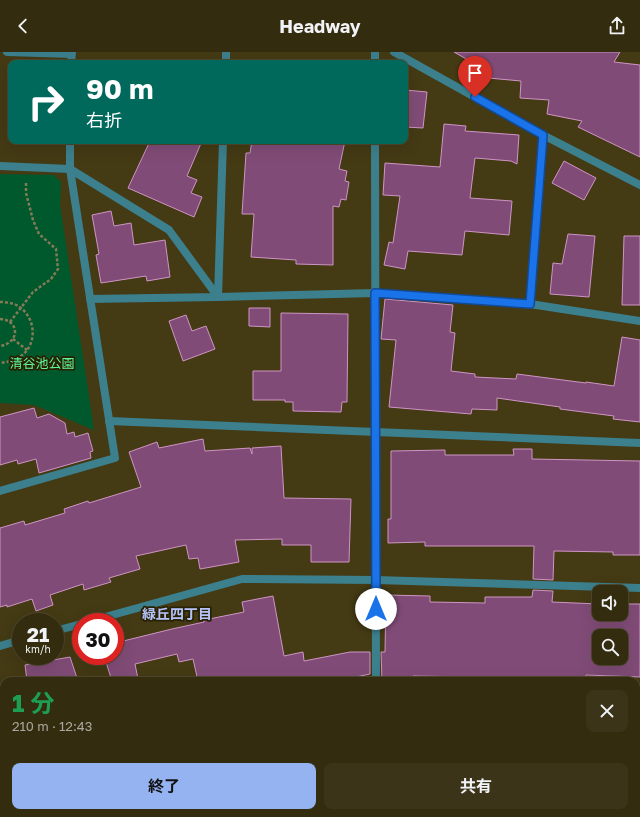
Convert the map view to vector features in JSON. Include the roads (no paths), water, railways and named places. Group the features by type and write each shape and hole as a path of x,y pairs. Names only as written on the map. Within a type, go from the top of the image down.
{"street":[{"path":"7,52 72,53"},
{"path":"394,52 543,135 640,185"},
{"path":"530,304 543,135"},
{"path":"0,491 115,458 70,169 70,144"},
{"path":"218,297 223,144"},
{"path":"375,144 376,677"},
{"path":"0,166 70,169 169,230 218,297"},
{"path":"90,299 375,293 530,304 640,321"},
{"path":"109,420 640,442"},
{"path":"119,613 242,579 376,580 640,588"},
{"path":"0,646 12,643"}],"district":[{"name":"緑丘四丁目","path":"177,613"}],"park label":[{"name":"清谷池公園","path":"42,363"}]}
